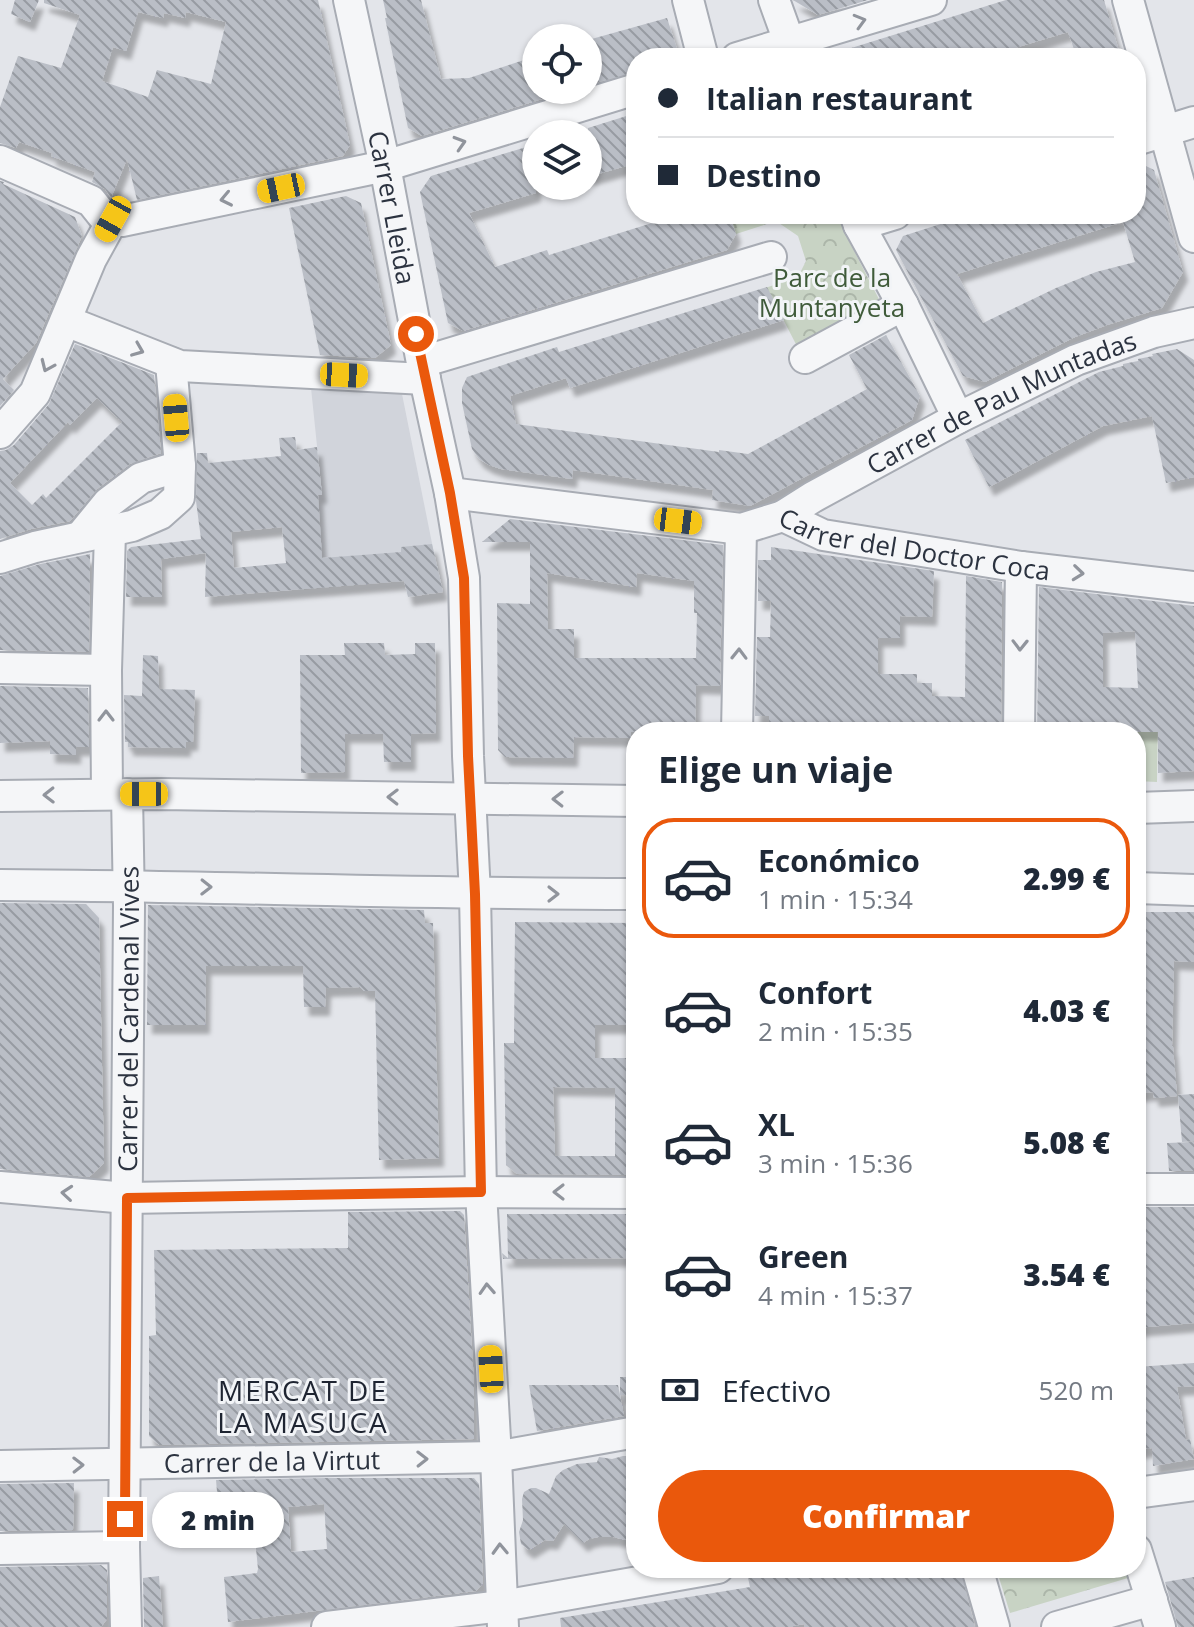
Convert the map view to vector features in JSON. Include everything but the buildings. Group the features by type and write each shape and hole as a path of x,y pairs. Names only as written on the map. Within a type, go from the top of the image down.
{"street":[{"name":"Carrer Lleida","path":"349,0 385,166 464,578 481,1192 503,1617"},
{"path":"688,0 700,48"},
{"path":"774,0 791,48"},
{"path":"798,48 931,0"},
{"path":"1128,0 1194,162"},
{"path":"1148,0 1181,125 1194,237"},
{"path":"0,161 91,201 103,216 122,221 385,166 626,92"},
{"path":"1146,137 1181,125"},
{"path":"0,433 35,393 91,259 113,219"},
{"path":"859,224 958,418"},
{"path":"66,321 180,366 423,370 771,257"},
{"path":"805,358 903,305"},
{"name":"Carrer de Pau Muntadas","path":"783,516 958,418 1076,360 1154,332 1194,323"},
{"path":"0,558 35,547 132,526 160,514 179,497 180,466 171,363"},
{"name":"Carrer del Doctor Coca","path":"450,493 741,529 783,516 823,535 1021,567 1194,587"},
{"path":"813,497 822,511 820,526 823,535"},
{"path":"737,722 741,529"},
{"name":"Carrer del Cardenal Vives","path":"96,534 117,794 128,886 126,1627"},
{"path":"1019,722 1021,567"},
{"path":"0,668 106,670"},
{"path":"0,796 117,794 626,801"},
{"path":"1146,808 1194,806"},
{"path":"0,885 626,894"},
{"path":"1146,888 1194,890"},
{"path":"0,1187 127,1198 481,1192 626,1193"},
{"path":"1146,1189 1194,1189"},
{"name":"Carrer de la Virtut","path":"0,1466 496,1457 626,1434"},
{"path":"1146,1492 1194,1485"},
{"path":"0,1549 124,1547"},
{"path":"327,1627 503,1617 674,1578"},
{"path":"980,1578 994,1627"},
{"path":"1057,1627 1156,1614 1145,1578"}],"shaded area":[{"path":"311,388 402,394 439,578 298,590 290,498 322,494"}],"green space":[{"name":"Parc de la Muntanyeta","path":"732,224 767,224 736,234"},
{"name":"Parc de la Muntanyeta","path":"780,224 843,224 884,309 800,352 765,288 798,277 806,261 798,236"},
{"path":"1158,713 1157,782 1146,781 1146,723"},
{"path":"999,1578 1128,1578 1010,1613"}],"district":[{"name":"MERCAT DE LA MASUCA","path":"303,1406"}],"route":[{"path":"125,1519 127,1198 481,1192 464,578 450,493 416,334"}]}
